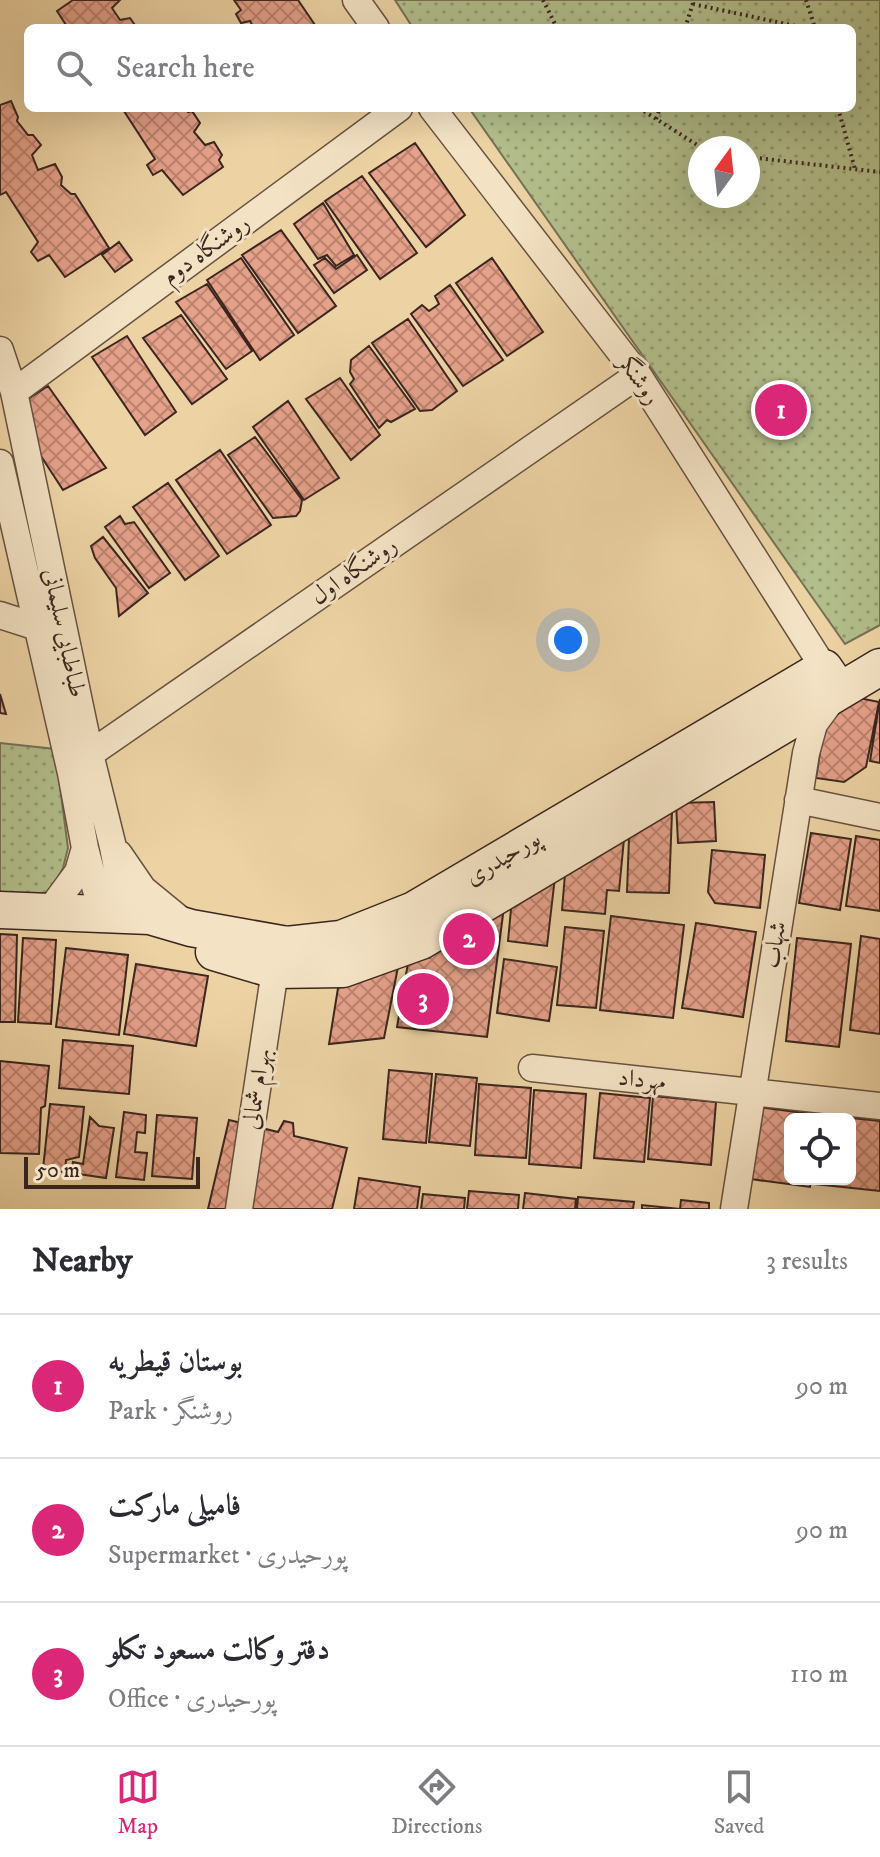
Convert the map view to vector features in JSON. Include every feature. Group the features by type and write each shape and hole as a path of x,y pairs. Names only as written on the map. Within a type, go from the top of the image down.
{"main road":[{"name":"پورحیدری","path":"0,910 150,916 191,928 287,945 341,939 414,910 832,679 880,667"},
{"name":"پورحیدری","path":"114,915 144,932 275,970 343,969 421,941 832,679"}],"street":[{"path":"356,0 373,24"},
{"name":"روشنگاه دوم","path":"14,392 394,112"},
{"name":"روشنگر","path":"435,112 638,375 832,679"},
{"name":"طباطبایی سلیمانی","path":"0,350 14,392 50,625 79,757 113,847 114,915"},
{"name":"روشنگاه اول","path":"79,757 638,375"},
{"name":"طباطبایی سلیمانی","path":"0,463 50,625"},
{"path":"0,615 50,625"},
{"name":"شهاب","path":"734,1209 806,753 832,679"},
{"name":"طباطبایی سلیمانی","path":"79,757 85,848 114,915"},
{"path":"798,800 880,817"},
{"path":"113,847 143,889 191,928"},
{"path":"50,910 78,872 85,848"},
{"name":"بهرام شمالی","path":"239,1209 275,970"},
{"name":"مهرداد","path":"532,1068 880,1106"}],"path":[{"path":"543,0 555,24"},
{"path":"806,0 814,24"},
{"path":"686,24 694,2 788,24"},
{"path":"645,112 688,139"},
{"path":"656,119 659,112"},
{"path":"839,112 855,169"},
{"path":"760,158 880,172"}],"green space":[{"path":"395,0 880,0 880,625 845,644 472,112 856,112 856,24 410,24"},
{"path":"0,743 55,749 68,848 63,868 46,899 0,898"}],"building":[{"path":"73,0 120,0 112,8 120,20 130,18 134,24 65,24 57,11"},
{"path":"234,0 298,0 314,24 241,23 236,14 241,10"},
{"path":"11,101 17,121 41,145 32,155 38,170 55,164 62,177 61,185 75,194 109,248 65,277 49,255 38,261 31,252 38,242 6,192 0,195 0,105"},
{"path":"125,112 193,112 200,123 194,132 205,145 214,142 222,155 219,160 223,167 183,195 162,170 153,175 147,165 155,159"},
{"path":"415,143 465,215 426,247 369,173"},
{"path":"362,176 417,253 380,279 325,201"},
{"path":"323,203 354,255 336,266 327,255 318,259 294,224"},
{"path":"281,230 336,306 298,333 242,255"},
{"path":"119,242 132,260 115,272 102,255"},
{"path":"357,255 367,270 334,293 314,265 325,258 336,269"},
{"path":"241,258 294,335 260,360 207,280"},
{"path":"492,258 543,332 507,356 456,283"},
{"path":"207,284 252,351 226,369 176,302"},
{"path":"450,285 503,360 463,386 411,314 422,305 429,311 439,304 435,296"},
{"path":"181,315 227,379 192,404 143,338"},
{"path":"408,319 457,391 432,410 420,411 372,343"},
{"path":"127,336 176,412 145,435 92,357"},
{"path":"369,346 415,409 391,422 387,420 379,428 350,384 354,379 350,372 351,360"},
{"path":"340,378 380,435 351,460 306,399"},
{"path":"48,386 106,468 63,490 11,410"},
{"path":"288,401 339,478 304,500 253,427"},
{"path":"255,437 302,500 296,516 273,518 228,455"},
{"path":"220,450 271,525 227,554 176,480"},
{"path":"168,483 219,556 185,580 133,507"},
{"path":"120,516 125,524 134,522 170,573 149,588 105,527"},
{"path":"103,537 148,593 119,616 116,588 95,558 91,546"},
{"path":"0,694 6,714 0,713"},
{"path":"854,697 879,702 866,767 844,782 816,778 826,714"},
{"path":"880,699 880,763 870,761"},
{"path":"714,802 716,841 678,843 676,803"},
{"path":"672,812 669,893 627,892 629,837"},
{"path":"811,833 851,839 840,910 799,903"},
{"path":"856,836 880,840 880,911 846,906"},
{"path":"624,839 619,891 607,890 605,914 562,910 565,874"},
{"path":"712,850 765,855 760,908 715,903 708,892"},
{"path":"555,877 547,946 508,941 512,899"},
{"path":"504,907 487,1037 397,1027 408,963"},
{"path":"611,916 684,925 673,1018 600,1010"},
{"path":"696,923 756,932 743,1017 682,1008"},
{"path":"565,927 604,931 596,1008 557,1005"},
{"path":"0,934 17,935 15,1022 0,1022"},
{"path":"861,936 880,939 880,1034 850,1030"},
{"path":"23,938 56,940 51,1024 18,1022"},
{"path":"797,938 851,944 839,1047 786,1041"},
{"path":"66,948 128,955 119,1035 56,1027"},
{"path":"504,959 557,967 549,1021 497,1013"},
{"path":"399,962 384,1038 329,1044 339,982"},
{"path":"136,964 208,976 196,1046 124,1034"},
{"path":"63,1040 133,1046 129,1094 59,1088"},
{"path":"0,1061 49,1066 45,1106 41,1108 39,1154 0,1153"},
{"path":"389,1070 432,1074 426,1143 383,1139"},
{"path":"436,1074 477,1078 470,1146 429,1142"},
{"path":"479,1084 531,1088 526,1158 475,1155"},
{"path":"534,1090 586,1094 581,1168 529,1164"},
{"path":"600,1093 650,1098 644,1162 594,1158"},
{"path":"653,1096 716,1102 711,1165 648,1159"},
{"path":"50,1104 84,1107 79,1157 66,1160 65,1172 43,1169"},
{"path":"759,1107 804,1113 784,1113 784,1184 750,1179"},
{"path":"124,1112 146,1115 145,1133 137,1132 135,1152 147,1153 144,1180 116,1177"},
{"path":"157,1115 197,1118 192,1179 152,1176"},
{"path":"90,1117 99,1126 114,1128 106,1178 71,1173 73,1162 83,1164"},
{"path":"856,1118 880,1121 880,1191 824,1185 856,1185"},
{"path":"229,1120 278,1132 284,1121 293,1123 294,1136 347,1148 332,1209 208,1209"},
{"path":"359,1178 420,1187 417,1209 354,1209"},
{"path":"469,1191 519,1195 518,1209 467,1209"},
{"path":"525,1193 576,1199 575,1209 523,1209"},
{"path":"423,1194 465,1198 464,1209 421,1209"},
{"path":"578,1197 634,1202 633,1209 577,1209"},
{"path":"681,1200 709,1203 709,1209 680,1209"},
{"path":"642,1205 680,1209 642,1209"}],"place":[{"name":"بوستان قیطریه","path":"781,410"},
{"name":"فامیلی مارکت","path":"469,939"},
{"name":"دفتر وکالت مسعود تکلو","path":"423,999"}]}
